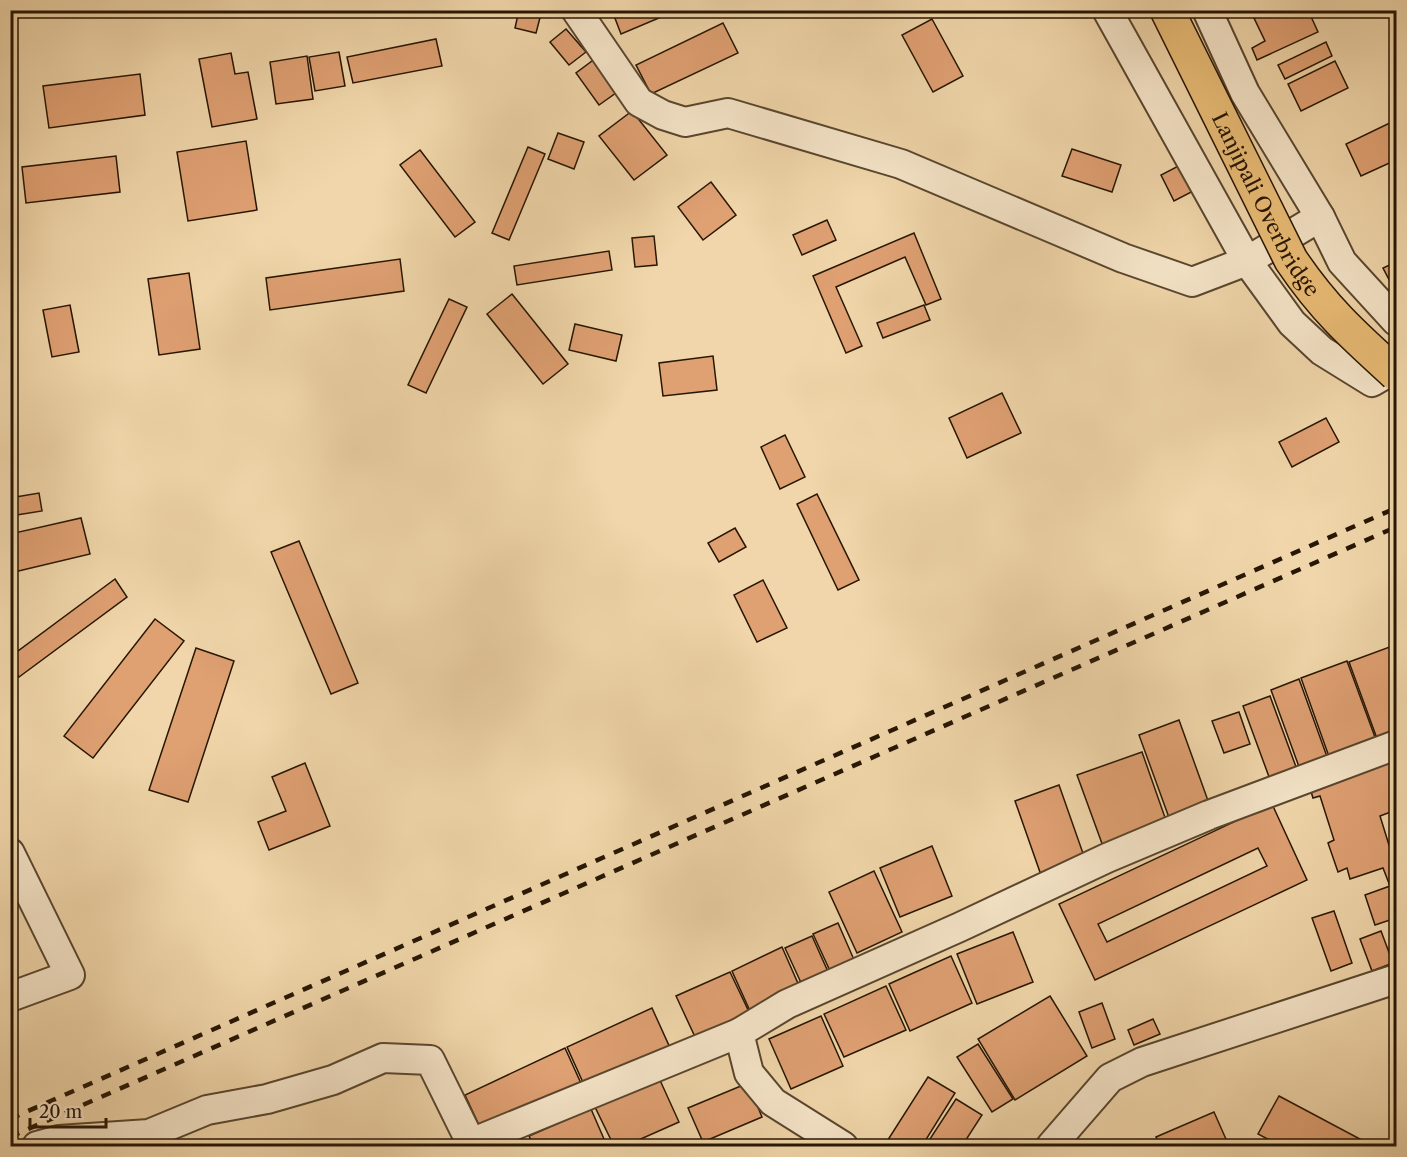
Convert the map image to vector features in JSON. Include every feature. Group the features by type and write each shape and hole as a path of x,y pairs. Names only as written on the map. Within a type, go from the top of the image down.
{"main road":[{"name":"Lanjipali Overbridge","path":"1167,10 1292,260 1317,298 1338,322 1396,374"}],"street":[{"path":"576,10 639,102 663,115 685,122 728,113 901,164 1123,258 1192,282 1247,261 1320,217"},
{"path":"1107,10 1247,261 1292,323 1322,351 1372,382 1396,368"},
{"path":"1207,10 1245,93 1320,217 1342,262 1396,321"},
{"path":"37,1146 59,1140 148,1134 207,1110 267,1098 333,1080 382,1058 430,1060 471,1143 739,1033 787,1004 1107,858 1209,815 1396,745"},
{"path":"10,853 70,975 10,997"},
{"path":"1051,1146 1110,1078 1142,1062 1396,979"},
{"path":"739,1033 749,1073 773,1102 843,1146"}],"building":[{"path":"519,10 542,10 536,33 515,28"},
{"path":"619,10 665,10 666,15 621,34 613,13"},
{"path":"1272,10 1308,10 1318,32 1257,60 1252,48 1265,41 1254,18"},
{"path":"932,19 963,76 933,92 902,35"},
{"path":"723,23 738,53 651,94 636,65"},
{"path":"566,29 586,52 569,65 550,42"},
{"path":"436,39 442,66 353,83 347,57"},
{"path":"1326,42 1332,56 1285,79 1278,65"},
{"path":"339,52 345,86 315,91 309,57"},
{"path":"231,53 235,74 248,72 257,119 212,127 199,59"},
{"path":"307,56 313,99 276,104 270,62"},
{"path":"596,58 620,90 599,105 576,73"},
{"path":"1335,61 1348,88 1301,111 1288,84"},
{"path":"140,74 145,115 49,128 43,86"},
{"path":"632,111 667,155 634,180 599,136"},
{"path":"1396,120 1396,160 1361,176 1346,144"},
{"path":"558,133 584,142 574,169 548,159"},
{"path":"246,141 257,210 188,221 177,152"},
{"path":"528,147 545,154 509,240 492,233"},
{"path":"1072,149 1121,165 1112,192 1062,176"},
{"path":"420,150 475,222 455,237 400,165"},
{"path":"116,156 120,192 26,203 22,167"},
{"path":"1188,161 1201,187 1174,201 1161,175"},
{"path":"711,182 736,215 703,240 678,207"},
{"path":"827,220 836,240 802,255 793,235"},
{"path":"914,233 941,299 926,305 905,257 836,287 862,346 846,353 813,276"},
{"path":"654,236 657,265 635,267 632,238"},
{"path":"609,251 612,270 517,285 514,266"},
{"path":"400,259 404,291 270,310 266,278"},
{"path":"1396,262 1396,288 1394,289 1383,268"},
{"path":"189,273 200,349 159,355 148,279"},
{"path":"512,294 568,364 543,384 487,314"},
{"path":"449,299 467,307 426,393 408,385"},
{"path":"70,305 79,352 52,357 43,310"},
{"path":"924,305 930,320 883,338 877,323"},
{"path":"575,324 622,335 616,361 569,350"},
{"path":"713,356 717,390 663,396 659,363"},
{"path":"1002,393 1021,433 967,458 949,418"},
{"path":"1326,418 1339,442 1292,467 1279,442"},
{"path":"785,435 805,477 780,489 761,447"},
{"path":"39,493 42,511 10,516 10,498"},
{"path":"817,494 859,580 838,590 797,504"},
{"path":"81,518 90,554 10,573 10,534"},
{"path":"735,528 746,547 719,562 708,543"},
{"path":"299,541 358,683 331,694 271,552"},
{"path":"115,579 127,597 19,677 10,665 10,657"},
{"path":"763,580 787,628 757,642 734,595"},
{"path":"155,619 184,641 93,758 64,736"},
{"path":"1395,645 1396,738 1379,744 1349,662"},
{"path":"196,648 234,661 188,802 149,790"},
{"path":"1347,661 1379,748 1332,765 1301,678"},
{"path":"1299,679 1330,765 1302,775 1271,690"},
{"path":"1270,696 1299,775 1272,785 1243,706"},
{"path":"1239,712 1250,744 1224,753 1212,721"},
{"path":"1179,720 1211,809 1171,823 1139,735"},
{"path":"1142,752 1168,826 1104,849 1077,775"},
{"path":"1396,758 1396,810 1380,816 1389,845 1396,843 1396,918 1375,925 1365,895 1390,886 1383,868 1350,879 1347,868 1338,872 1328,843 1334,840 1320,796 1313,798 1309,785"},
{"path":"305,763 330,826 269,850 258,822 286,811 272,777"},
{"path":"1059,785 1085,859 1041,875 1015,801"},
{"path":"1272,804 1307,880 1095,980 1059,904","holes":["1258,848 1267,866 1107,942 1098,924"]},
{"path":"932,846 952,896 900,917 880,868"},
{"path":"874,871 902,932 857,953 829,892"},
{"path":"1334,911 1352,963 1331,971 1312,918"},
{"path":"838,923 855,962 831,973 813,934"},
{"path":"1381,931 1393,963 1372,971 1360,939"},
{"path":"1013,932 1033,982 977,1004 957,954"},
{"path":"812,936 829,974 803,987 785,948"},
{"path":"782,947 800,988 750,1011 732,971"},
{"path":"951,956 972,1003 910,1031 889,984"},
{"path":"730,972 750,1014 696,1039 676,996"},
{"path":"886,986 906,1030 844,1057 824,1014"},
{"path":"1050,996 1087,1056 1015,1100 978,1039"},
{"path":"1102,1003 1115,1039 1092,1048 1079,1012"},
{"path":"652,1008 671,1050 586,1089 567,1047"},
{"path":"821,1016 843,1066 791,1089 769,1039"},
{"path":"1153,1019 1160,1034 1134,1045 1128,1030"},
{"path":"978,1044 1013,1099 992,1112 957,1057"},
{"path":"565,1048 584,1090 484,1136 465,1095"},
{"path":"928,1077 955,1093 922,1146 884,1146"},
{"path":"659,1078 679,1122 625,1146 614,1146 595,1107"},
{"path":"748,1083 762,1117 703,1142 688,1108"},
{"path":"1279,1096 1373,1146 1281,1146 1258,1134"},
{"path":"956,1099 982,1115 962,1146 935,1146 928,1142"},
{"path":"591,1109 607,1146 534,1146 529,1136"},
{"path":"1214,1112 1229,1146 1160,1146 1156,1137"}],"railway":[{"path":"10,1119 1396,508"},
{"path":"10,1137 1396,527"}]}
